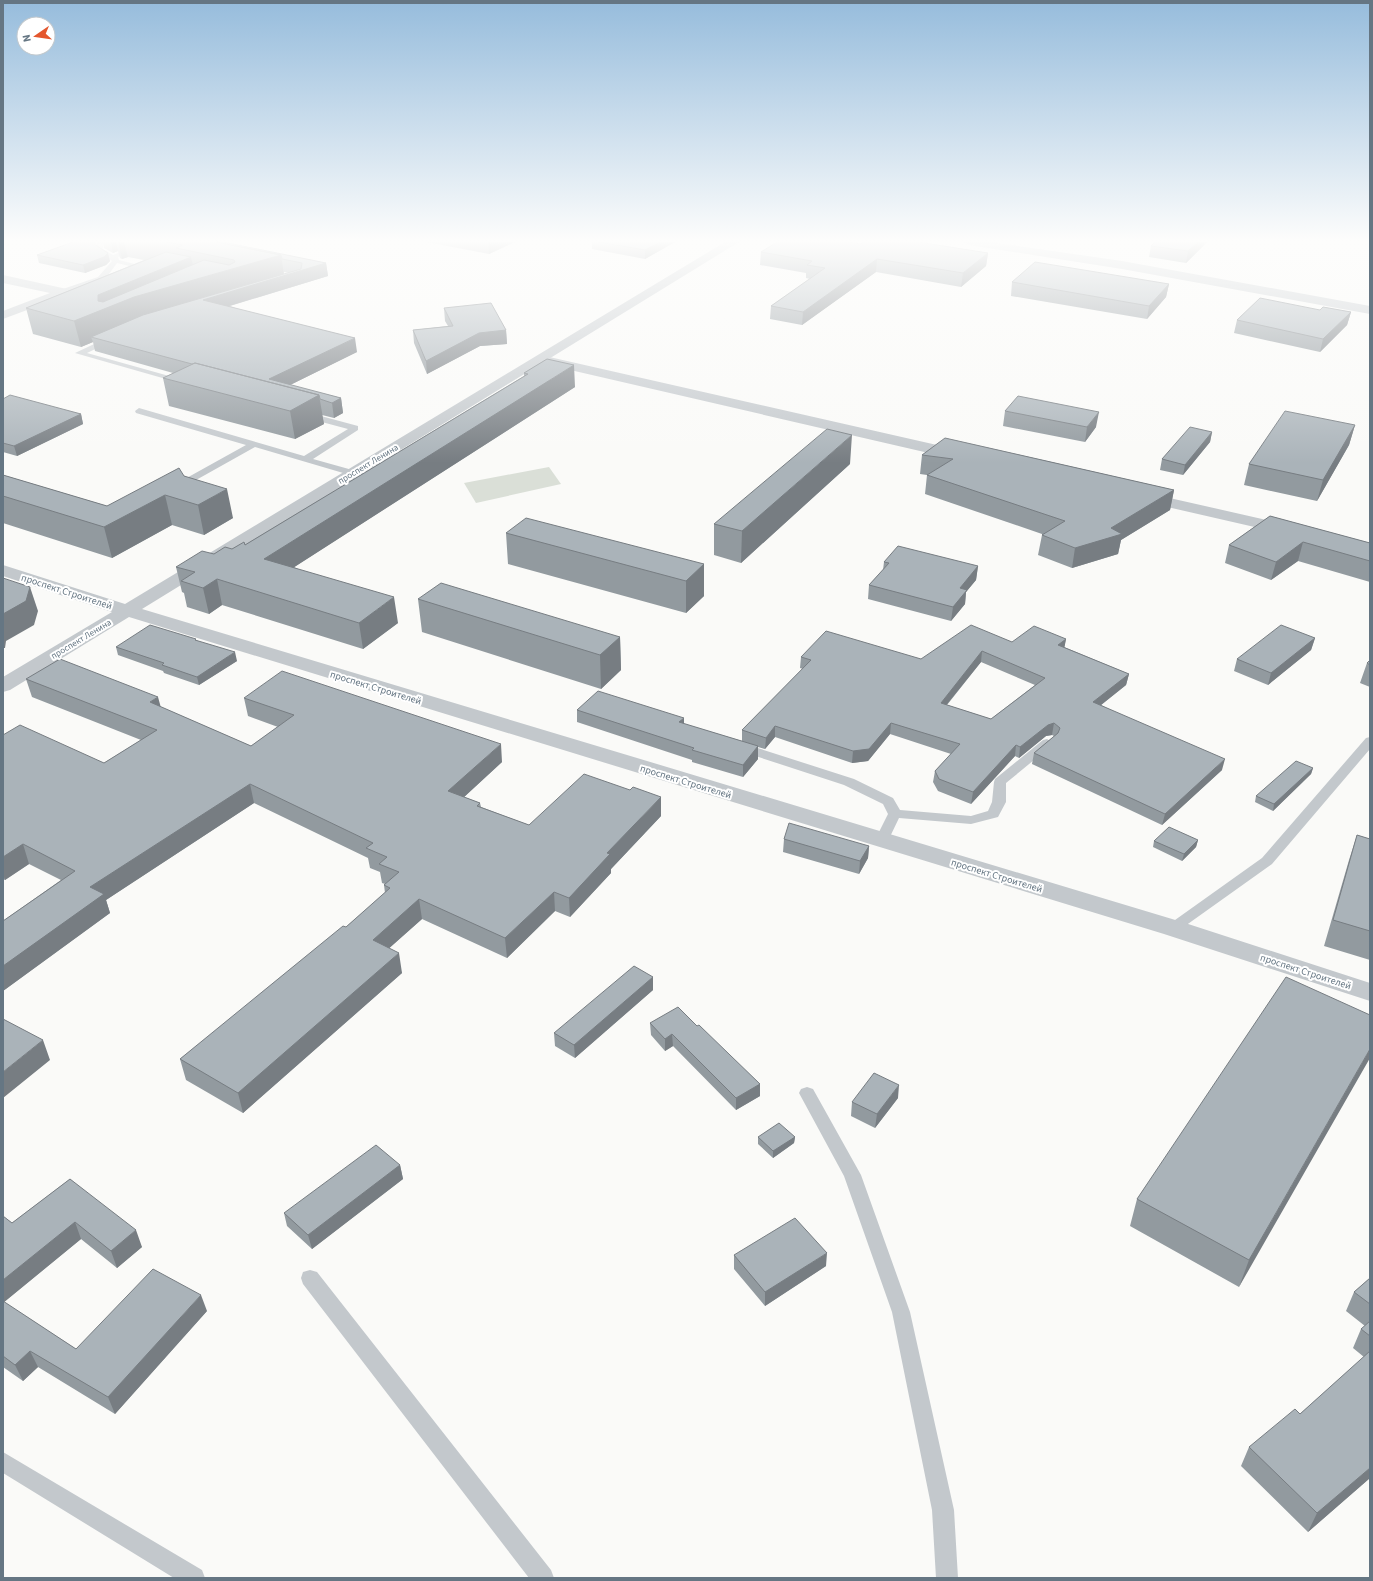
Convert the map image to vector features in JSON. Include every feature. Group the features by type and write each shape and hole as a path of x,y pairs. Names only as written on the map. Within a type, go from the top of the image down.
{"street":[{"name":"проспект Ленина","path":"3,686 612,316"},
{"path":"541,359 975,458"},
{"path":"1130,494 1300,533"},
{"name":"проспект Строителей","path":"3,570 126,611 1173,928 1370,992"}],"lane":[{"path":"115,338 79,353 194,384"},
{"path":"139,411 353,473"},
{"path":"294,411 355,428 306,459"},
{"path":"171,490 254,444"},
{"path":"895,814 972,820 993,814 999,802 1000,782 1051,740"},
{"path":"1173,928 1267,861 1370,741"},
{"path":"728,743 849,782 888,801 895,814"},
{"path":"882,840 895,814"},
{"path":"807,1093 852,1175 901,1312 943,1510 947,1578"},
{"path":"310,1278 543,1578"},
{"path":"3,1462 194,1578"}],"shaded area":[{"path":"549,467 561,484 476,503 464,483"}],"building":[{"path":"55,316 87,316 74,321"},
{"path":"141,316 266,316 355,338 269,379 341,398 332,403 320,399 319,395 195,363 192,364 91,337"},
{"path":"448,316 498,316 506,330 479,333 426,361 413,330 453,326"},
{"path":"1241,316 1347,316 1323,339 1237,320"},
{"path":"547,359 574,365 264,559 394,597 359,623 217,579 203,588 181,581 195,572 176,567 202,551 214,554 225,547 232,549 244,542 245,545 528,374 524,373"},
{"path":"195,363 319,395 290,411 163,378"},
{"path":"10,395 81,414 14,446 3,443 3,399"},
{"path":"1018,396 1099,412 1087,427 1005,411"},
{"path":"1285,411 1355,425 1323,480 1249,464"},
{"path":"1190,427 1212,432 1185,465 1162,459"},
{"path":"827,429 852,435 742,531 714,524"},
{"path":"945,438 1174,490 1111,528 1122,534 1075,548 1042,535 1065,521 927,475 953,459 922,455"},
{"path":"179,468 184,476 227,489 198,505 165,495 104,527 3,496 3,475 107,506"},
{"path":"1270,516 1370,543 1370,561 1303,542 1276,562 1229,545"},
{"path":"526,518 704,564 686,581 506,533"},
{"path":"898,546 978,566 960,588 967,590 953,607 869,585 889,563 884,562"},
{"path":"3,578 30,587 26,601 3,614"},
{"path":"441,583 620,637 600,655 418,599"},
{"path":"150,625 235,652 197,677 162,665 164,663 116,647"},
{"path":"971,625 1012,642 1034,626 1066,639 1058,645 1129,674 1093,702 1225,759 1165,814 1034,753 1058,733 1060,728 1054,723 1048,725 1020,747 1016,745 973,792 939,779 935,771 960,744 891,723 869,749 853,751 775,726 766,738 742,730 811,660 801,657 826,631 921,659","holes":["982,651 1045,678 991,719 941,703"]},
{"path":"1281,625 1315,638 1271,673 1237,659"},
{"path":"60,659 158,697 150,702 251,746 294,715 244,698 282,671 501,744 448,791 480,803 477,806 529,825 584,774 630,790 633,787 661,797 607,853 610,854 569,898 554,892 505,938 419,899 373,940 399,953 238,1093 180,1059 343,926 346,927 390,888 384,885 399,872 379,864 387,857 366,848 373,843 250,784 90,887 104,894 3,966 3,921 75,871 23,844 3,857 3,735 20,725 104,763 157,730 26,679"},
{"path":"598,691 684,718 679,722 758,746 743,765 692,750 694,748 577,710"},
{"path":"1296,761 1313,768 1274,804 1256,796"},
{"path":"789,823 869,846 860,861 784,839"},
{"path":"1169,827 1198,840 1184,854 1154,841"},
{"path":"1357,835 1370,839 1370,931 1333,920"},
{"path":"634,966 653,977 574,1045 554,1033"},
{"path":"1286,977 1370,1015 1370,1049 1249,1260 1137,1199"},
{"path":"678,1007 697,1026 699,1025 760,1084 736,1098 672,1034 665,1039 650,1023"},
{"path":"3,1019 43,1040 3,1072"},
{"path":"874,1073 899,1085 877,1114 852,1102"},
{"path":"779,1123 795,1137 773,1151 758,1137"},
{"path":"376,1145 400,1165 308,1235 284,1213"},
{"path":"70,1179 136,1230 111,1251 75,1222 3,1280 3,1216 12,1223"},
{"path":"795,1218 827,1253 765,1292 734,1255"},
{"path":"153,1269 201,1295 108,1397 30,1351 15,1365 3,1356 3,1301 76,1349"},
{"path":"1370,1278 1370,1304 1354,1292"},
{"path":"1370,1321 1370,1336 1361,1329"},
{"path":"1370,1351 1370,1468 1317,1513 1249,1447 1295,1409 1300,1414"}]}
